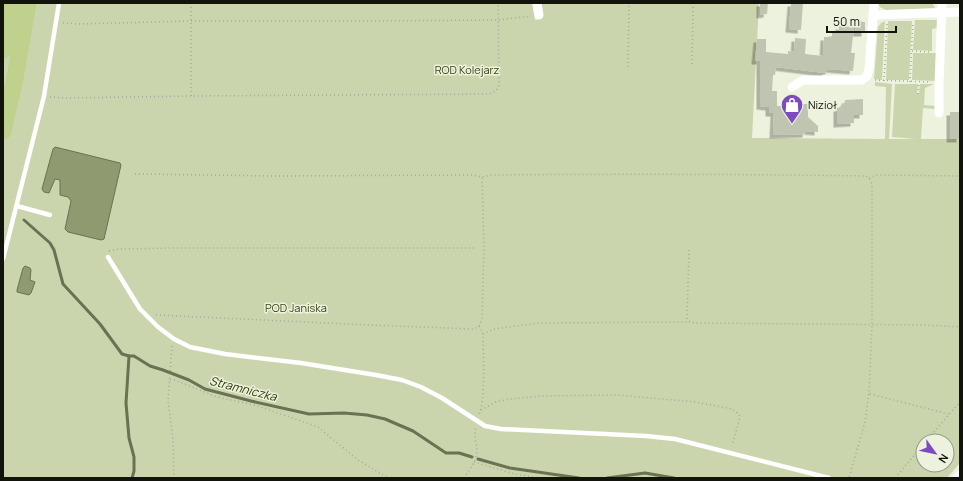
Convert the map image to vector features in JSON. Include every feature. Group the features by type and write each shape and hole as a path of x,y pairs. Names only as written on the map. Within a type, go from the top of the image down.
{"highway":[{"path":"3,50 11,3"},
{"path":"3,131 15,78 28,3"}],"street":[{"path":"537,3 539,15"},
{"path":"792,87 803,80 862,80 867,76 869,69 874,3"},
{"path":"939,113 942,3"},
{"path":"873,15 960,12"},
{"path":"957,478 960,475"}],"lane":[{"path":"3,259 44,96 59,3"},
{"path":"17,206 50,215"},
{"path":"108,257 137,305 148,318 174,339 190,347 225,354 301,363 402,380 421,387 442,398 476,422 485,426 501,429 646,436 675,439 829,478"}],"path":[{"path":"191,3 191,96"},
{"path":"44,96 64,98 489,94 496,91 498,85 498,3"},
{"path":"628,67 629,3"},
{"path":"692,64 694,3"},
{"path":"57,22 78,24 191,21 498,20 539,15"},
{"path":"910,82 913,18"},
{"path":"884,81 887,19"},
{"path":"912,51 940,52"},
{"path":"867,76 873,80 884,81 939,82"},
{"path":"918,94 919,82"},
{"path":"135,174 274,176 473,175 482,177 491,175 663,174 866,176 869,178 877,175 960,176"},
{"path":"148,318 153,315 162,314 474,329 479,326 482,319 484,248 482,177"},
{"path":"849,478 864,422 869,393 872,325 872,184 869,178"},
{"path":"108,257 107,252 119,249 474,248"},
{"path":"690,250 687,319 690,322"},
{"path":"484,334 494,329 539,323 690,322 926,325 960,327"},
{"path":"464,478 474,462 477,453 474,432 481,410 483,395 484,334 479,326"},
{"path":"174,339 168,401 173,439 174,478"},
{"path":"170,380 175,380 218,397 255,405 318,427 358,460 388,478"},
{"path":"869,393 949,414"},
{"path":"481,410 496,402 510,398 542,396 617,395 696,402 732,409 739,414 740,417 730,452"},
{"path":"933,433 960,402"},
{"path":"895,478 915,454"},
{"path":"474,462 515,474 539,478"}],"green space":[{"name":"POD Janiska","path":"3,3 532,3 535,20 543,18 540,3 759,3 752,138 885,139 886,87 875,86 875,82 892,84 889,139 916,139 892,137 895,84 918,84 917,93 919,94 920,84 934,84 925,88 924,105 935,106 936,109 923,108 921,139 960,139 960,463 955,469 955,433 915,433 915,473 951,473 947,478 3,478"},
{"path":"878,3 932,3 935,8 886,10 880,7"},
{"path":"915,20 938,20 937,28 932,29 932,51 913,50"},
{"path":"885,21 882,80 874,79 878,27"},
{"path":"888,21 912,21 909,80 886,80"},
{"path":"913,53 937,53 936,81 912,80"}],"shaded area":[{"path":"55,147 120,163 121,165 104,239 101,240 68,232 65,229 71,201 68,197 60,195 60,180 55,179 49,193 44,192 42,189 53,149"},
{"path":"25,266 31,270 30,280 35,282 29,295 17,292 23,268"}],"building":[{"path":"760,3 768,3 767,14 760,15"},
{"path":"791,3 803,3 801,30 789,29"},
{"path":"856,21 865,22 865,33 855,33"},
{"path":"839,26 854,27 851,53 855,53 853,71 829,69 829,71 826,71 825,73 776,67 775,75 773,75 772,91 777,91 777,106 798,106 798,104 808,104 808,117 818,126 818,132 806,131 806,134 773,135 774,113 769,113 769,107 760,106 760,61 755,61 757,39 766,39 766,52 788,54 788,51 794,52 795,38 806,39 805,54 823,56 824,37 832,37 832,33 839,33"},
{"path":"863,99 863,115 854,115 854,123 837,124 837,108 845,102 845,100"},
{"path":"950,112 960,112 960,139 950,139"}],"waterway":[{"name":"Stramniczka","path":"24,220 50,243 54,250 63,284 100,324 122,354 134,356 150,366 189,380 205,389 251,401 309,414 344,413 367,415 385,419 413,431 446,453 459,453 472,457"},
{"name":"Stramniczka","path":"129,356 126,403 129,438 134,457 134,471 132,478"},
{"name":"Stramniczka","path":"478,459 510,468 579,478"},
{"name":"Stramniczka","path":"607,478 645,473 674,478"}],"place":[{"name":"Nizioł","path":"792,124"}],"park label":[{"name":"ROD Kolejarz","path":"467,70"}]}
